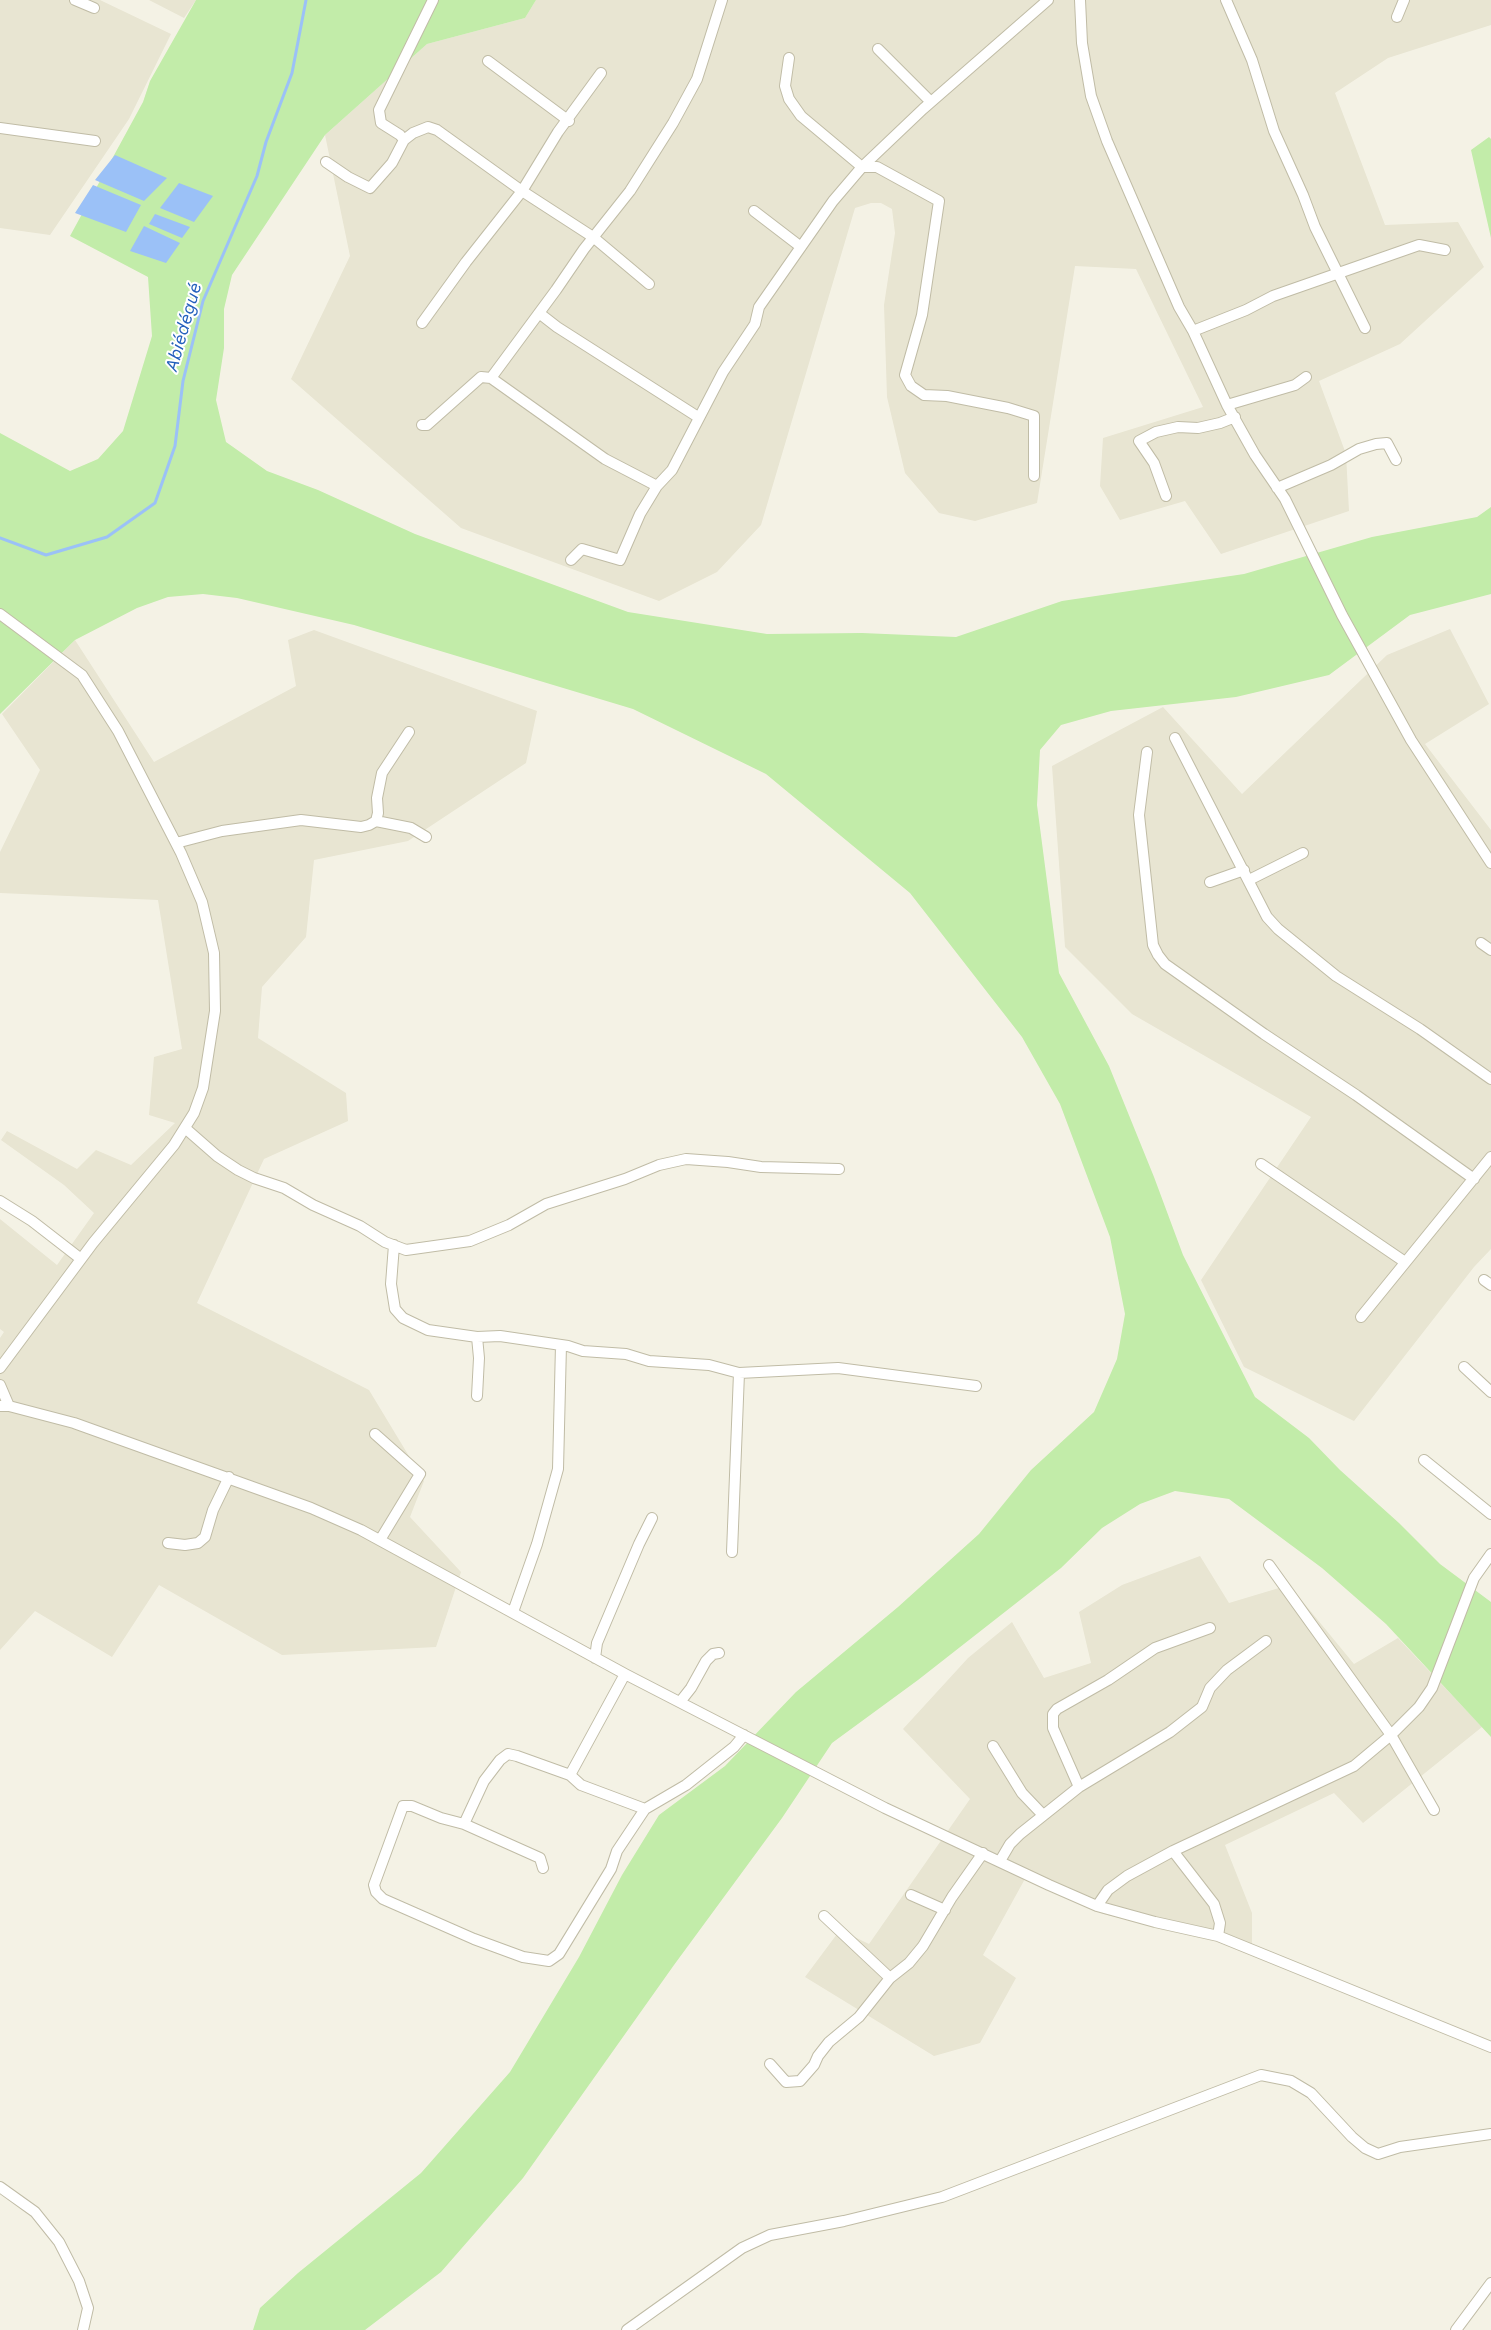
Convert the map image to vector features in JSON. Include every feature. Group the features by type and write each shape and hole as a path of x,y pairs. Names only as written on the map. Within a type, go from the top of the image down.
{"street":[{"path":"75,0 94,8"},
{"path":"404,140 400,135 381,123 380,110 433,0"},
{"path":"491,378 593,237 630,191 673,123 697,79 722,0"},
{"path":"571,560 582,549 620,560 640,514 657,486 672,470 723,372 755,324 759,307 833,201 862,167 931,102 1048,0"},
{"path":"1080,0 1082,43 1091,96 1107,141 1179,307 1193,331 1227,405 1255,456 1285,499 1342,615 1410,740 1491,863"},
{"path":"1226,0 1252,60 1274,131 1303,195 1315,227 1340,274 1347,295 1366,328"},
{"path":"1397,17 1404,0"},
{"path":"878,49 931,102"},
{"path":"789,58 785,86 788,99 801,116 862,167 877,167 939,200 922,315 905,374 911,386 924,395 947,396 999,406 1034,416 1034,476"},
{"path":"488,61 569,121"},
{"path":"422,323 466,262 522,191 558,132 569,121 601,73"},
{"path":"326,162 348,178 370,188 392,163 404,140 413,133 428,127 437,130 522,191 593,237 649,284"},
{"path":"0,128 95,141"},
{"path":"754,211 801,247"},
{"path":"1193,331 1246,310 1272,296 1340,274 1419,245 1445,250"},
{"path":"539,313 557,327 698,417"},
{"path":"1227,405 1295,386 1306,376"},
{"path":"422,425 432,421 481,377 491,378 605,459 657,486"},
{"path":"1166,496 1154,463 1139,441 1164,430 1178,427 1198,428 1235,417"},
{"path":"1277,488 1331,465 1359,449 1376,444 1387,443 1396,460"},
{"path":"0,614 82,676 118,731 176,843 202,902 214,954 215,1010 203,1088 194,1113 185,1128 174,1145 81,1259 0,1368"},
{"path":"376,820 378,813 377,798 382,773 408,732"},
{"path":"1175,738 1267,917 1278,929 1336,976 1420,1029 1491,1078"},
{"path":"1147,752 1139,816 1153,945 1158,955 1165,964 1356,1095 1474,1179"},
{"path":"176,843 222,830 283,822 325,821 361,827 376,820 411,828 426,836"},
{"path":"1210,882 1247,875 1303,853"},
{"path":"1481,943 1491,950"},
{"path":"185,1128 238,1170 254,1178 284,1188 313,1205 360,1226 406,1250 470,1241 508,1225 546,1204 625,1179 659,1165 686,1160 728,1162 761,1167 839,1169"},
{"path":"1361,1317 1491,1157"},
{"path":"1261,1164 1405,1262"},
{"path":"0,1201 32,1221 81,1259"},
{"path":"394,1245 391,1284 395,1308 402,1318 428,1330 477,1337 500,1336 562,1345 583,1351 626,1354 649,1362 710,1365 739,1374 838,1368 976,1386"},
{"path":"477,1337 479,1358 477,1396"},
{"path":"513,1612 537,1544 558,1469 562,1345"},
{"path":"1464,1367 1491,1392"},
{"path":"732,1552 739,1374"},
{"path":"0,1385 4,1406 74,1423 228,1477 311,1508 380,1540 625,1674 885,1808 1097,1906 1155,1922 1218,1936 1491,2047"},
{"path":"375,1434 420,1474 380,1540"},
{"path":"1424,1460 1491,1514"},
{"path":"168,1543 185,1545 198,1543 205,1537 213,1510 228,1477"},
{"path":"595,1658 597,1643 652,1518"},
{"path":"1097,1906 1108,1890 1127,1876 1174,1851 1354,1766 1391,1734 1419,1706 1432,1688 1474,1578 1491,1554"},
{"path":"1269,1565 1391,1734 1434,1810"},
{"path":"1079,1787 1053,1728 1053,1714 1057,1709 1108,1680 1155,1648 1210,1628"},
{"path":"1000,1862 1010,1844 1079,1787 1170,1732 1202,1707 1210,1688 1227,1670 1266,1641"},
{"path":"680,1702 691,1688 706,1661 712,1654 719,1652"},
{"path":"570,1776 625,1674"},
{"path":"543,1868 540,1858 464,1824 441,1818 412,1806 403,1806 374,1885 376,1892 383,1899 474,1940 523,1957 549,1960 559,1954 611,1869 617,1851 645,1810 686,1785 734,1747 744,1735"},
{"path":"993,1746 1022,1793 1043,1815"},
{"path":"464,1824 484,1781 500,1760 508,1754 570,1776 581,1785 645,1810"},
{"path":"1174,1851 1214,1904 1220,1923 1218,1936"},
{"path":"770,2064 786,2082 800,2081 814,2065 818,2056 829,2042 859,2017 890,1978 909,1963 923,1946 982,1853"},
{"path":"911,1896 945,1910"},
{"path":"824,1916 890,1978"},
{"path":"627,2330 742,2248 770,2235 844,2222 942,2197 1261,2075 1291,2082 1311,2093 1352,2137 1365,2148 1378,2154 1400,2147 1491,2134"},
{"path":"0,2187 35,2212 59,2242 79,2281 88,2308 83,2330"},
{"path":"1456,2330 1491,2283"}],"shaded area":[{"path":"0,0 100,0 171,34 129,119 50,235 0,228"},
{"path":"149,0 196,0 184,18"},
{"path":"536,0 1491,0 1491,25 1388,58 1335,93 1385,225 1458,222 1484,267 1400,344 1319,381 1346,454 1349,511 1221,554 1185,501 1120,520 1100,486 1103,438 1203,407 1136,269 1075,266 1037,503 975,521 939,513 905,473 887,397 884,305 895,233 892,209 881,203 871,203 855,208 761,525 717,572 659,601 461,528 291,379 350,256 325,135 427,44 525,18"},
{"path":"1450,629 1489,704 1425,744 1491,830 1491,1249 1474,1267 1354,1421 1244,1367 1201,1280 1311,1117 1132,1014 1065,947 1052,766 1163,707 1242,794 1387,655"},
{"path":"314,630 537,711 526,763 408,841 314,860 306,937 262,987 258,1038 346,1093 348,1121 264,1159 197,1303 369,1390 424,1481 410,1517 461,1572 436,1647 282,1655 159,1585 112,1657 35,1611 0,1650 0,1338 4,1332 0,1329 0,1219 57,1265 94,1213 64,1185 1,1140 7,1131 77,1169 96,1150 131,1165 175,1123 149,1115 154,1057 182,1049 158,900 0,893 0,852 40,770 2,714 75,640 154,762 296,686 288,640"},
{"path":"1200,1556 1229,1603 1289,1585 1354,1664 1398,1638 1482,1727 1363,1823 1334,1793 1225,1845 1252,1913 1252,1946 1103,1914 1026,1877 983,1955 1016,1978 980,2043 934,2056 805,1977 840,1930 869,1944 970,1799 903,1729 968,1658 1012,1622 1044,1678 1091,1663 1079,1612 1122,1585"}],"green space":[{"path":"196,0 536,0 525,18 427,44 325,135 232,275 224,309 224,348 216,400 226,442 267,471 318,490 415,534 628,612 767,634 862,633 956,637 1062,601 1244,574 1372,537 1477,517 1491,507 1491,594 1410,615 1329,675 1236,697 1111,711 1061,725 1040,750 1037,805 1059,973 1109,1066 1183,1255 1255,1397 1309,1438 1340,1470 1399,1523 1440,1564 1491,1602 1491,1737 1386,1624 1322,1568 1229,1499 1175,1491 1140,1504 1102,1528 1061,1568 918,1680 832,1743 782,1818 674,1965 523,2178 441,2272 365,2330 253,2330 260,2308 298,2273 421,2173 510,2072 579,1957 622,1875 659,1815 725,1766 796,1692 898,1607 979,1534 1031,1470 1094,1412 1117,1359 1125,1314 1110,1237 1060,1104 1022,1037 910,893 766,774 633,709 354,625 237,598 203,594 168,597 137,608 75,640 0,714 0,433 70,471 98,459 123,431 152,336 148,277 70,236 143,102 150,81"},
{"path":"1489,137 1491,139 1491,238 1471,150"}],"water":[{"path":"115,155 167,178 144,201 95,180"},
{"path":"179,183 213,196 194,222 160,208"},
{"path":"93,185 141,205 126,232 75,213"},
{"path":"155,214 190,227 182,238 149,224"},
{"path":"144,226 180,243 166,263 130,251"}],"waterway":[{"name":"Abiédégué","path":"0,538 46,555 107,537 155,503 175,446 183,381 203,301 257,176 266,142 292,73 306,0"}]}
